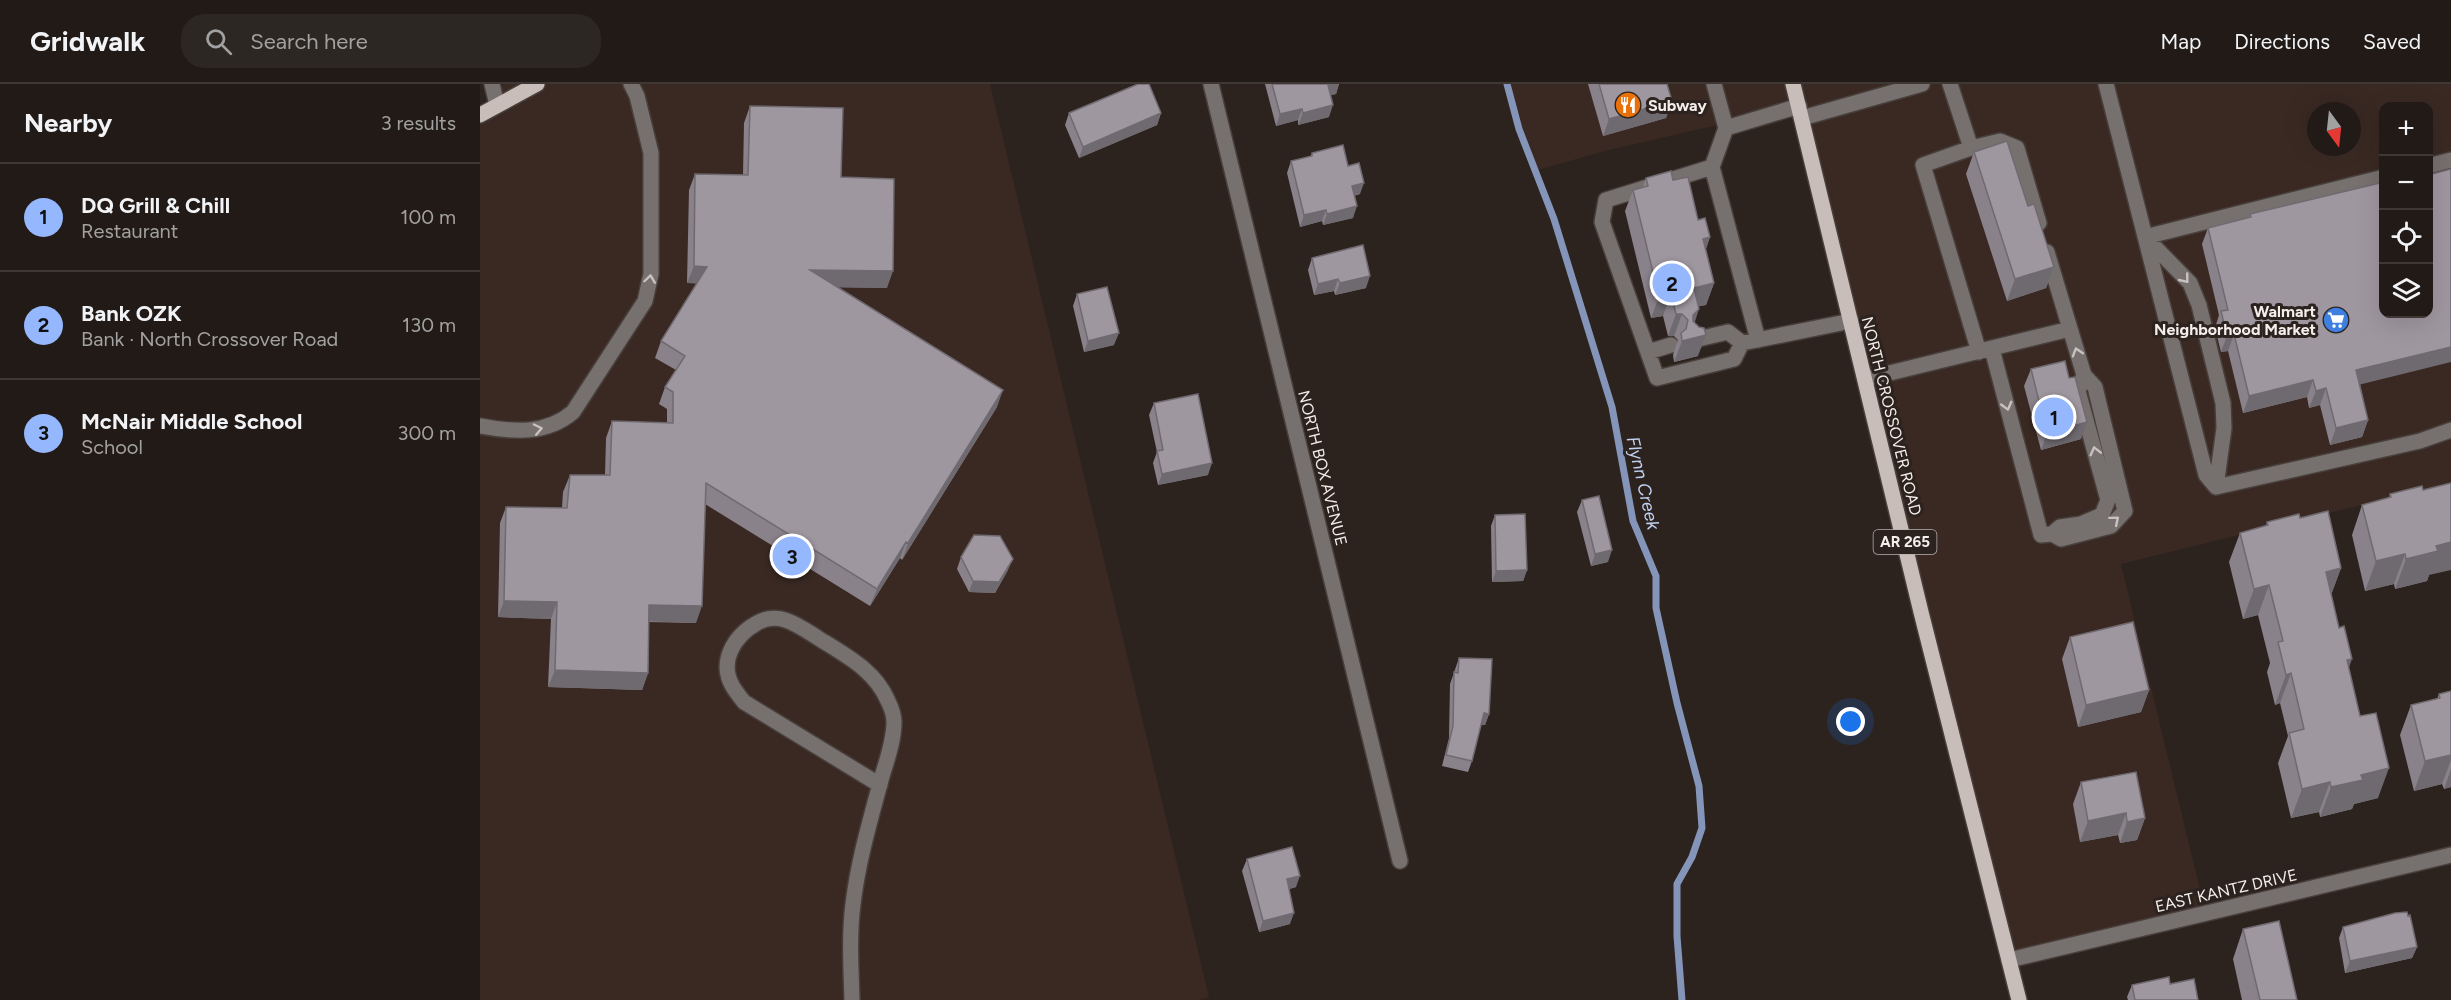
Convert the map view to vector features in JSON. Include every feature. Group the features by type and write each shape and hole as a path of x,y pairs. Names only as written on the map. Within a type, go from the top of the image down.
{"main road":[{"path":"480,115 537,84"},
{"name":"NORTH CROSSOVER ROAD","path":"1793,84 2019,1000"}],"street":[{"path":"492,84 497,105"},
{"path":"480,426 522,431 542,429 562,422 573,412 645,301 651,274 651,153 645,124 631,84"},
{"name":"NORTH BOX AVENUE","path":"1212,84 1400,861"},
{"path":"1714,84 1726,128 1712,167 1758,340"},
{"path":"1726,128 1922,84"},
{"path":"1950,84 1971,148"},
{"path":"2106,84 2206,475 2216,487"},
{"path":"2000,141 2017,148 2084,375 2095,387 2125,511 2111,526 2061,539 2052,534 2041,535 1986,351 1923,165 1971,148 2000,141"},
{"path":"2433,165 2451,160"},
{"path":"1712,167 1606,200 1602,222 1657,378 1734,358 1742,343"},
{"path":"2145,237 2379,178"},
{"path":"2145,237 2190,283 2199,304 2223,403 2224,428 2216,487"},
{"path":"1694,340 1728,332 1742,343 1851,321"},
{"path":"1865,379 2070,329"},
{"path":"1648,352 1671,345"},
{"path":"2216,487 2420,441 2451,430"},
{"path":"852,1000 850,942 853,904 863,846 880,785 894,721 882,688 871,673 792,621 777,617 760,621 744,631 731,647 726,668 732,686 744,702 880,785"},
{"name":"EAST KANTZ DRIVE","path":"2010,960 2451,855"}],"shaded area":[{"path":"492,84 990,84 1209,997 1199,1000 480,1000 480,115 497,105"},
{"path":"1507,84 2451,84 2451,483 2121,564 2206,914 2009,960 1799,106 1605,151 1534,171 1519,129"}],"building":[{"path":"1138,84 1149,84 1161,113 1083,147 1069,113"},
{"path":"1272,84 1333,84 1328,85 1333,105 1303,113 1302,109 1280,114"},
{"path":"1599,84 1667,84 1672,101 1609,119"},
{"path":"750,106 843,108 841,177 894,179 893,271 810,270 1003,390 877,589 706,483 702,606 649,605 648,673 555,670 557,602 504,601 506,507 567,508 570,475 610,475 612,421 673,423 673,392 665,387 685,356 661,341 707,267 694,266 695,174 748,175"},
{"path":"2007,141 2028,206 2034,204 2054,267 2015,279 1974,152"},
{"path":"1343,145 1348,166 1359,163 1364,183 1352,186 1357,206 1327,214 1326,210 1304,215 1291,161"},
{"name":"Walmart Neighborhood Market","path":"2451,169 2451,347 2356,370 2368,420 2336,428 2326,388 2316,391 2313,380 2249,396 2234,334 2227,336 2221,311 2228,310 2208,228 2251,217 2250,214 2379,183 2379,318 2433,318 2433,174"},
{"path":"1671,171 1673,180 1688,177 1698,220 1705,218 1710,237 1703,239 1714,283 1694,288 1699,309 1693,315 1693,321 1699,327 1704,328 1706,335 1682,341 1681,333 1686,329 1688,320 1682,314 1676,314 1671,294 1659,297 1633,190 1648,186 1646,178"},
{"path":"1363,245 1370,276 1340,283 1338,279 1318,284 1312,258"},
{"path":"1107,287 1119,333 1088,341 1077,294"},
{"path":"2065,361 2069,378 2075,377 2087,422 2047,433 2031,369"},
{"path":"1198,394 1212,463 1162,474 1157,451 1163,450 1154,403"},
{"path":"2451,483 2451,542 2436,546 2438,551 2406,559 2405,554 2376,561 2362,505 2391,497 2390,494 2422,486 2423,490"},
{"path":"1599,496 1612,550 1595,554 1582,500"},
{"path":"2328,511 2341,568 2326,572 2339,628 2344,626 2352,659 2347,660 2360,716 2376,713 2389,768 2361,775 2363,780 2331,787 2330,782 2302,789 2289,733 2304,729 2291,673 2286,675 2278,642 2283,641 2269,585 2254,589 2240,533 2268,525 2267,522 2299,514 2300,518"},
{"path":"1525,514 1527,570 1496,571 1495,515"},
{"path":"974,535 1000,536 1013,559 999,582 973,581 961,557"},
{"path":"2133,622 2149,690 2086,705 2070,637"},
{"path":"1459,658 1492,659 1489,714 1484,713 1472,761 1446,755 1453,726 1454,672 1458,673"},
{"path":"2451,691 2451,755 2425,761 2411,705 2440,698 2439,694"},
{"path":"2136,772 2145,818 2127,822 2126,813 2088,821 2081,782"},
{"path":"1292,847 1300,876 1287,879 1294,913 1263,921 1247,859"},
{"path":"2407,912 2408,916 2410,915 2417,947 2350,961 2343,927"},
{"path":"2279,921 2297,1000 2260,1000 2243,929"},
{"path":"2169,977 2170,984 2194,979 2198,1000 2135,1000 2132,985"}],"waterway":[{"name":"Flynn Creek","path":"1507,84 1519,129 1554,219 1612,407 1633,521 1656,576 1656,608 1677,703 1699,786 1702,828 1692,857 1677,884 1677,936 1682,1000"}],"place":[{"name":"Subway","path":"1628,105"},
{"name":"Bank OZK","path":"1672,283"},
{"name":"Walmart Neighborhood Market","path":"2336,320"},
{"name":"DQ Grill & Chill","path":"2054,417"},
{"name":"McNair Middle School","path":"792,556"}]}
